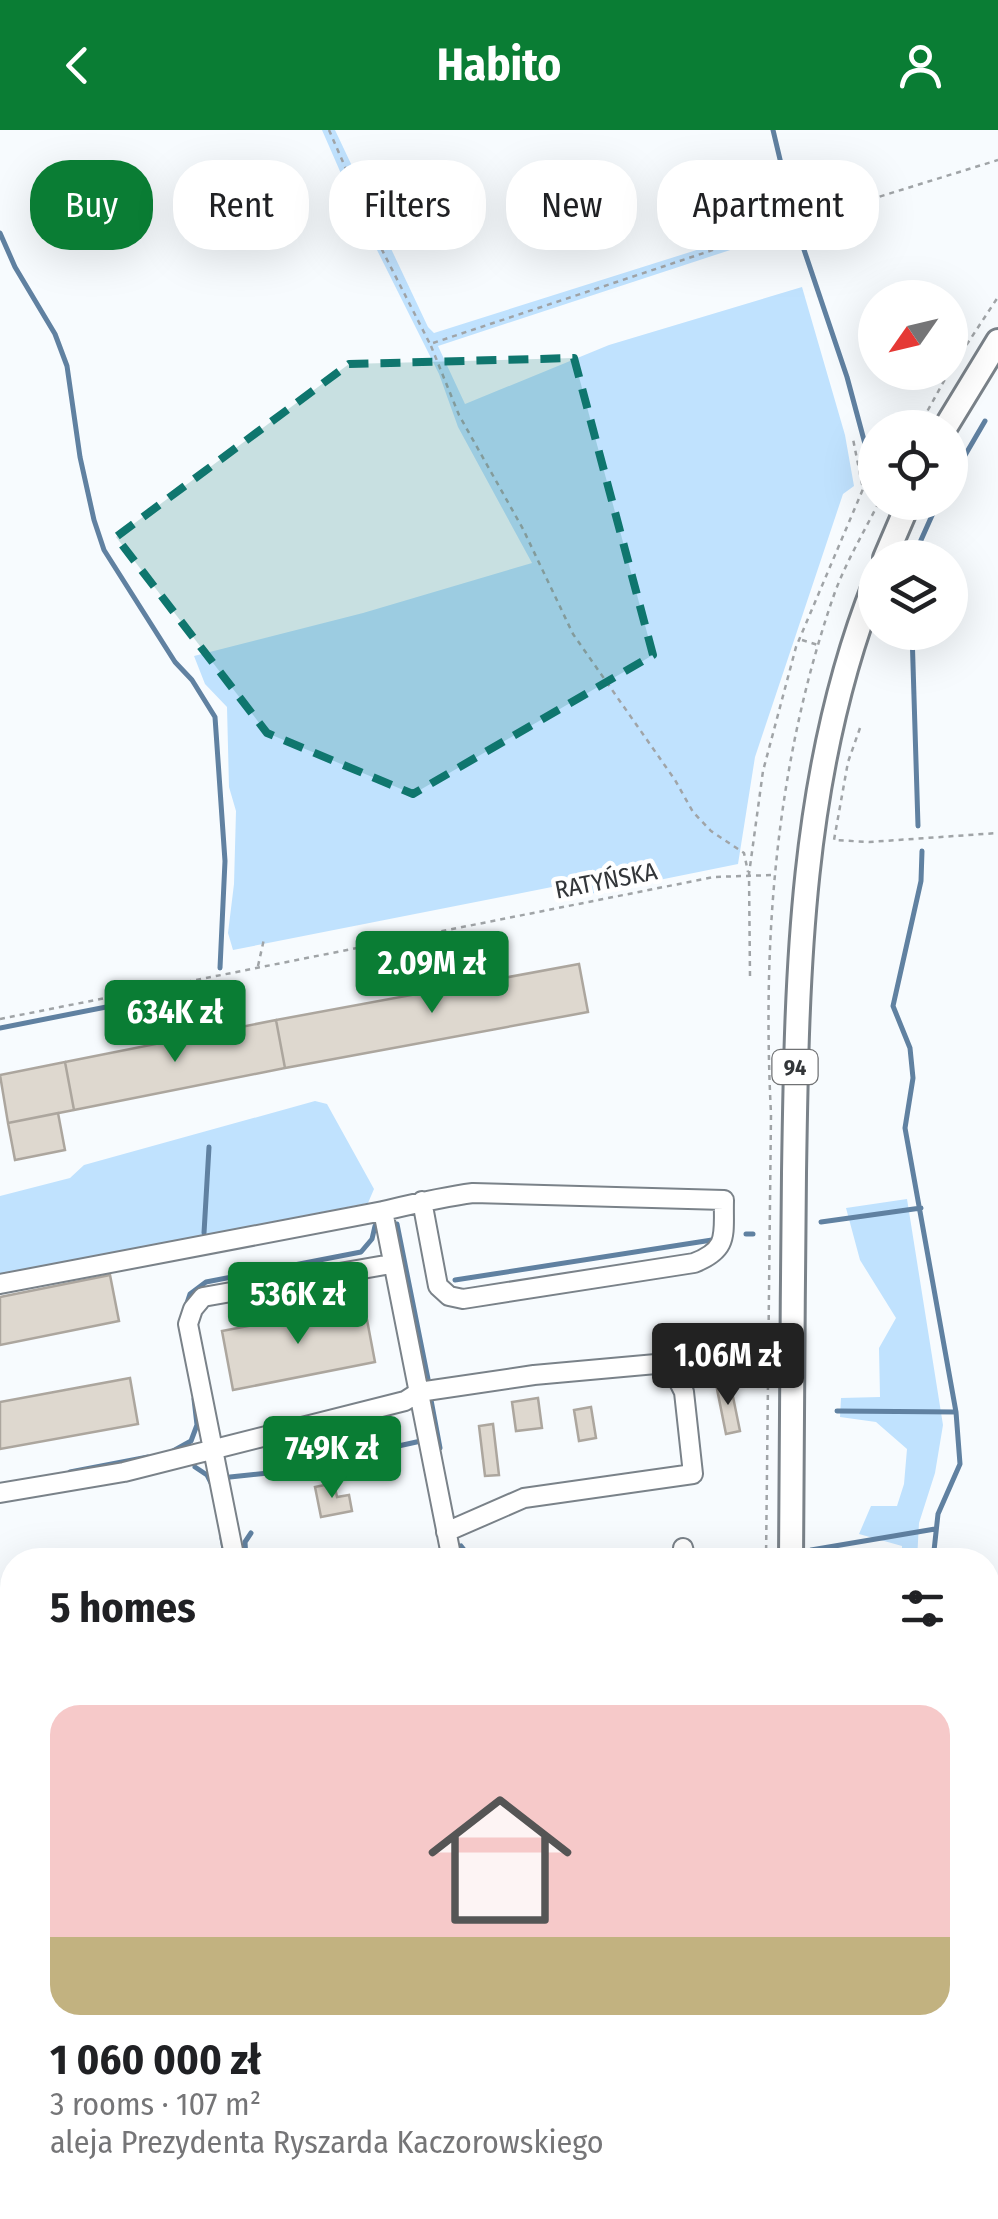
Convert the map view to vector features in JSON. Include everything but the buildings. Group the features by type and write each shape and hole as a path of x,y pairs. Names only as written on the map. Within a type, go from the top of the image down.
{"main road":[{"path":"956,410 998,341"},
{"name":"94","path":"791,1548 800,928 812,820 833,713 858,636"}],"street":[{"path":"0,1284 473,1192 724,1200 724,1232 721,1248 694,1263 463,1300 449,1296 438,1286 422,1202"},
{"path":"382,1211 449,1548"},
{"path":"233,1548 188,1324 193,1309 203,1297 391,1264"},
{"path":"0,1494 124,1472 406,1401 419,1392 656,1364 675,1374 684,1392 693,1474 524,1498 446,1532"}],"path":[{"path":"328,130 376,238 430,344 459,415 523,529 573,634 675,780 692,812 711,831 744,853 748,874"},
{"path":"430,344 998,160"},
{"path":"968,342 998,297"},
{"path":"750,976 748,874 763,771 800,639 864,490 853,439"},
{"path":"800,639 820,645"},
{"path":"860,728 848,762 834,840 870,842 998,833"},
{"name":"RATYŃSKA","path":"0,1019 582,906 714,876 774,875"},
{"path":"257,968 264,939"}],"highlighted area":[{"path":"574,358 653,655 413,794 267,733 116,537 349,364"}],"shaded area":[{"path":"322,130 335,130 349,160 335,160"},
{"path":"377,250 392,250 434,333 697,250 730,250 438,346 465,404 609,345 802,287 845,435 854,486 843,494 755,757 738,864 585,895 582,881 233,950 228,933 236,811 229,787 227,707 205,684 194,656 363,613 532,563 458,427 439,374"},
{"path":"315,1101 327,1104 374,1189 368,1203 0,1275 0,1196 70,1178 84,1165"},
{"path":"907,1199 943,1425 935,1473 919,1523 918,1548 902,1548 859,1534 871,1506 897,1506 904,1484 907,1449 876,1422 840,1417 841,1398 880,1397 879,1348 896,1318 860,1260 846,1208"}],"waterway":[{"path":"773,130 780,160"},
{"path":"0,233 15,267 55,334 67,366 80,457 104,550 215,717 225,861 220,968"},
{"path":"804,250 858,418"},
{"path":"968,450 985,421"},
{"path":"921,540 930,520"},
{"path":"913,650 918,826"},
{"path":"922,851 921,881 893,1006 910,1048 913,1078 905,1128 956,1412 960,1464 938,1514 934,1548"},
{"path":"0,1028 172,994"},
{"path":"204,1233 209,1147"},
{"path":"821,1222 921,1208"},
{"path":"397,1224 428,1379"},
{"path":"183,1315 190,1294 206,1282 361,1252 372,1239 375,1226"},
{"path":"746,1234 753,1234"},
{"path":"455,1280 712,1240"},
{"path":"173,1451 191,1441 197,1425 194,1399"},
{"path":"431,1400 440,1448"},
{"path":"837,1411 956,1412"},
{"path":"362,1454 421,1441"},
{"path":"70,1472 148,1457"},
{"path":"310,1465 338,1459"},
{"path":"195,1467 211,1483"},
{"path":"230,1477 287,1471"},
{"path":"823,1548 935,1529"},
{"path":"245,1548 251,1533"},
{"path":"222,1538 224,1548"}]}
